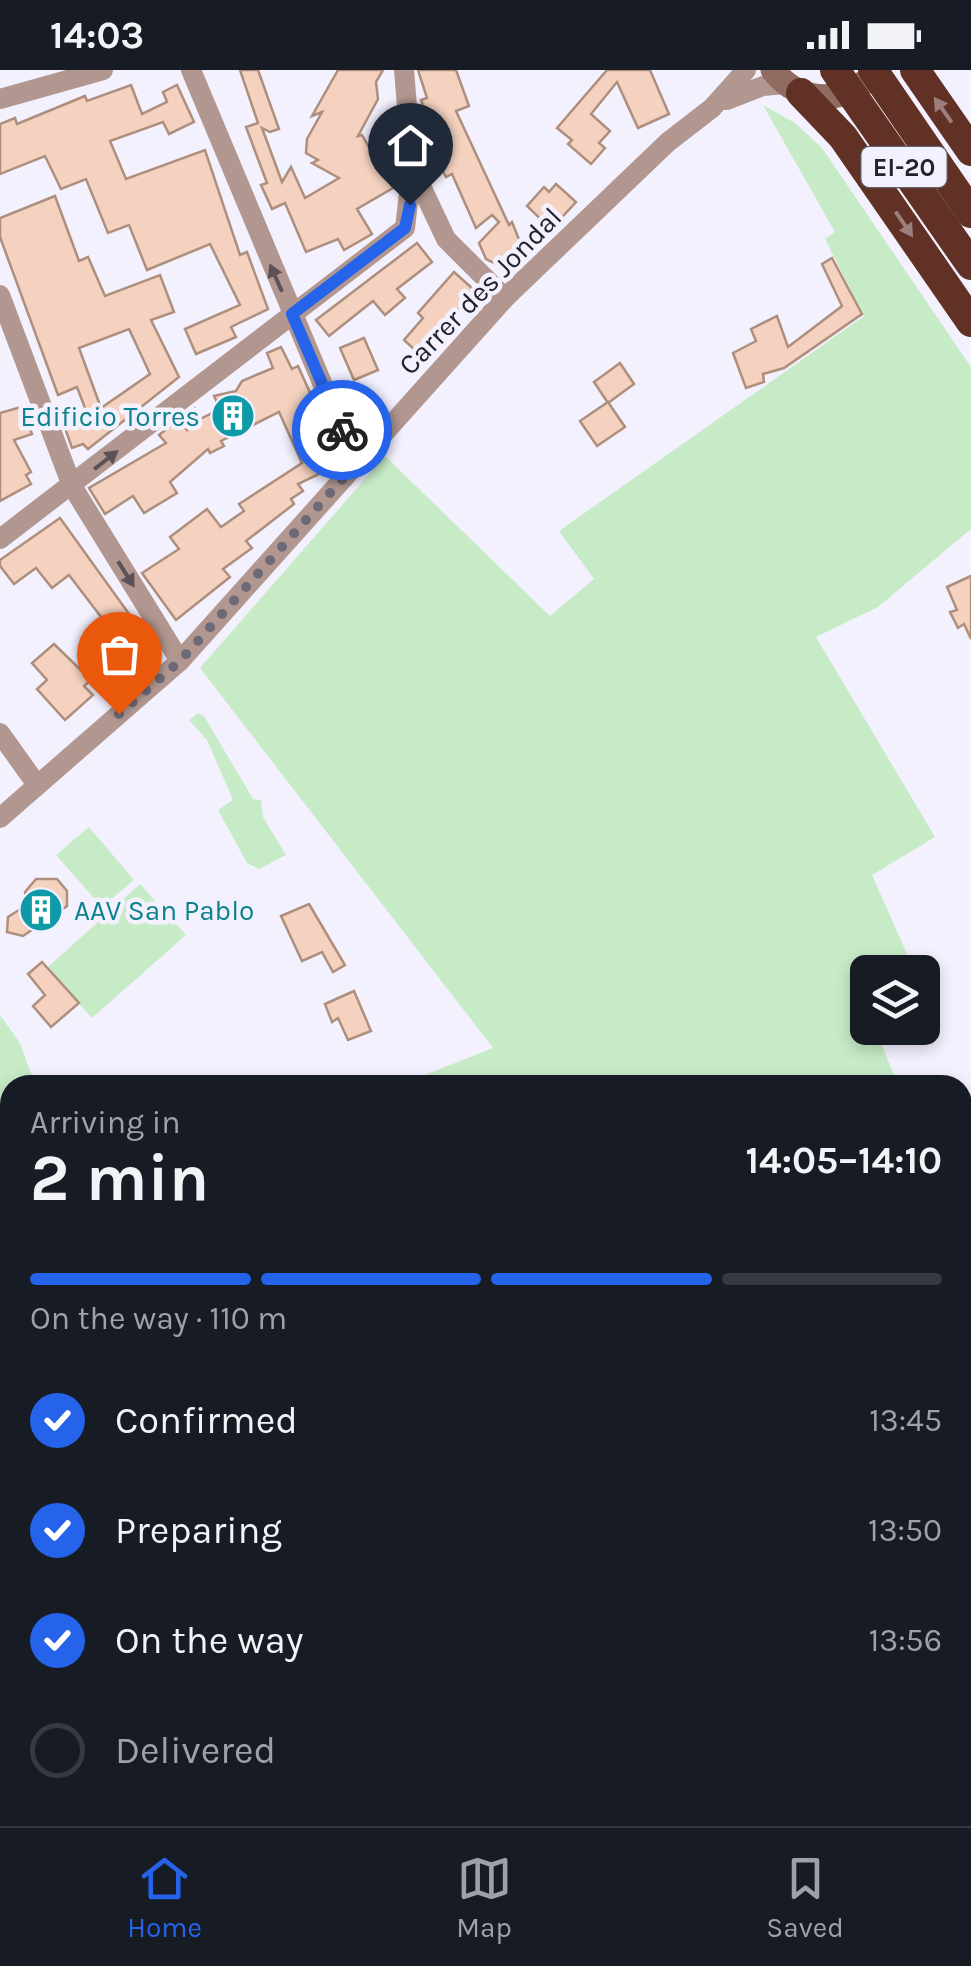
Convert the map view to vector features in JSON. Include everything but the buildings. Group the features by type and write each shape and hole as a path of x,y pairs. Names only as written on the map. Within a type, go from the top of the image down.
{"highway":[{"name":"EI-20","path":"836,70 971,265"},
{"name":"EI-20","path":"876,70 971,213"},
{"path":"915,70 971,151"},
{"path":"795,86 843,136 971,322"}],"street":[{"path":"0,99 104,70"},
{"path":"190,70 356,464"},
{"path":"0,539 405,228 412,167 404,70"},
{"name":"Carrer des Jondal","path":"0,818 180,661 505,298 668,142 712,108 746,70"},
{"path":"795,86 862,86 876,70"},
{"name":"Carrer des Jondal","path":"712,108 762,86 795,86"},
{"path":"412,167 446,238 505,298"},
{"path":"405,228 446,238"},
{"path":"0,295 72,486 180,661"},
{"path":"0,733 37,785"}],"green space":[{"path":"763,105 795,123 822,148 971,367 971,529 878,607 816,637 935,837 872,875 907,955 850,955 850,1045 882,1045 894,1075 425,1075 493,1048 200,668 385,456 550,616 594,579 559,531 864,316 825,239 835,232"},
{"path":"198,713 204,716 253,799 261,800 263,817 286,855 259,869 247,863 218,810 233,800 207,740 189,720"},
{"path":"89,827 134,880 102,907 56,855"},
{"path":"140,884 186,935 92,1018 47,968"},
{"path":"0,1015 20,1043 31,1075 0,1075"}],"way so far":[{"path":"119,714 180,661 356,464 342,430"}],"place":[{"name":"Edificio Torres","path":"233,416"},
{"name":"AAV San Pablo","path":"41,910"}],"route":[{"path":"342,430 292,314 405,228 410,205"}]}
